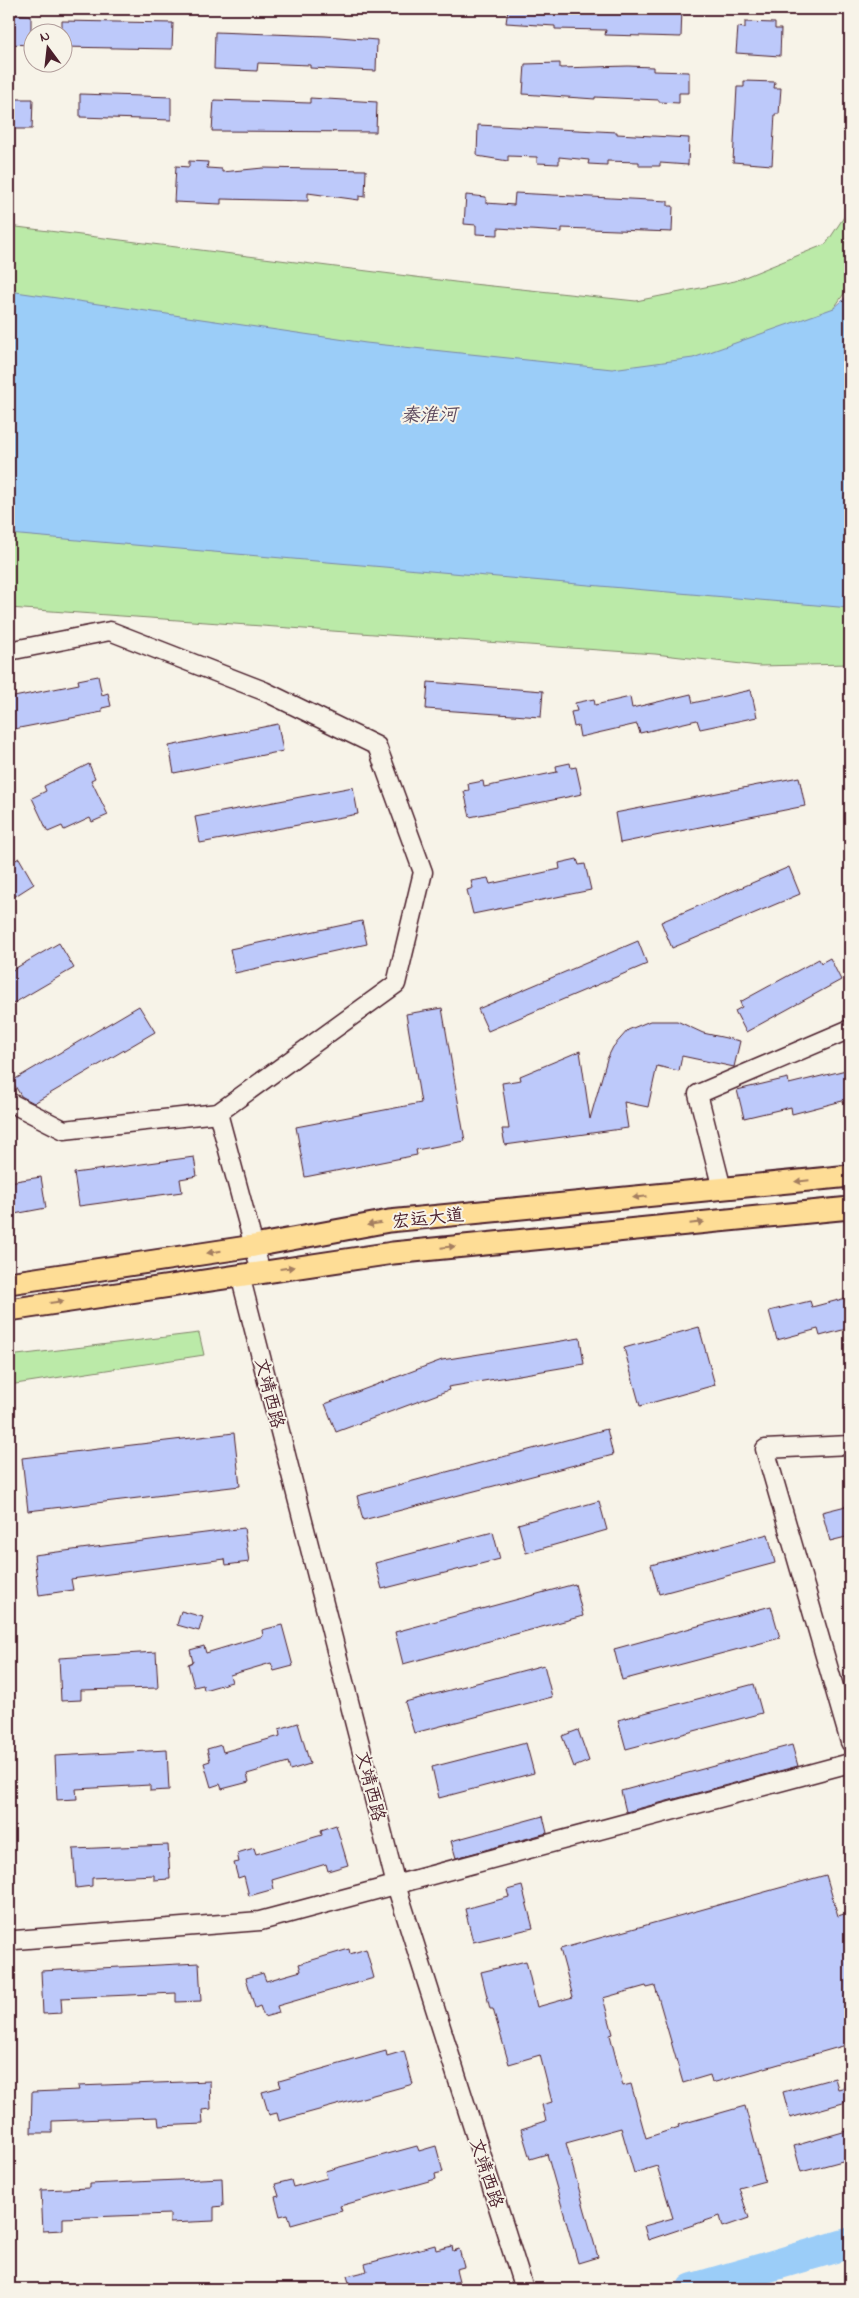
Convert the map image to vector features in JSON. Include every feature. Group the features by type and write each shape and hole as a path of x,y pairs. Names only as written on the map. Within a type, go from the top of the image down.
{"main road":[{"name":"宏运大道","path":"9,1283 254,1246 389,1221 850,1176"},
{"name":"宏运大道","path":"9,1310 393,1253 850,1208"}],"street":[{"path":"9,651 110,631 264,691 377,746 423,872 396,984 218,1113 64,1130 9,1102"},
{"path":"722,1189 698,1094 850,1029"},
{"path":"218,1113 261,1272"},
{"name":"文靖西路","path":"240,1275 396,1886 524,2289"},
{"path":"850,1445 765,1449 850,1742"},
{"path":"15,1940 260,1921 850,1763"}],"green space":[{"path":"850,208 850,285 834,308 850,322 850,664 759,666 655,654 9,608 9,226 463,283 636,301 735,281 826,244"},
{"path":"199,1333 204,1355 9,1385 9,1356"}],"water":[{"name":"秦淮河","path":"9,291 366,343 612,369 693,358 834,308 850,294 850,608 9,534"}],"building":[{"path":"508,9 682,9 681,37 605,35 606,30 555,29 555,26 506,23"},
{"path":"9,14 31,15 31,22 22,22 22,45 9,44"},
{"path":"62,21 173,23 172,49 72,47 72,22"},
{"path":"745,22 775,23 775,29 781,29 780,56 736,53 738,27 745,28"},
{"path":"215,32 377,40 376,71 310,68 310,65 258,63 257,71 214,69"},
{"path":"560,63 560,68 628,66 653,67 653,71 689,72 689,93 679,93 679,103 659,102 659,100 595,97 595,99 523,94 525,64"},
{"path":"744,81 775,82 774,88 781,88 779,114 775,114 772,165 733,162 737,87 744,87"},
{"path":"80,94 171,97 171,120 80,117"},
{"path":"310,98 377,102 376,132 212,131 214,100 310,103"},
{"path":"9,99 33,99 32,129 9,129"},
{"path":"478,125 617,132 617,134 689,138 688,165 660,163 660,166 639,166 639,162 607,161 607,165 588,164 589,160 559,157 559,164 537,163 537,157 508,156 508,161 477,156"},
{"path":"189,161 208,162 207,168 222,169 222,172 263,168 366,170 365,197 359,196 359,200 308,193 308,201 221,199 221,204 174,202 176,166 189,167"},
{"path":"515,193 668,201 668,206 673,206 672,232 562,228 562,232 498,228 498,235 476,234 476,225 464,224 466,195 486,197 486,203 514,205"},
{"path":"98,676 102,695 108,693 111,706 102,708 102,712 9,730 9,698 79,684 78,680"},
{"path":"428,682 543,691 541,717 426,709"},
{"path":"751,690 757,717 700,729 697,720 640,733 637,724 580,737 578,726 574,727 571,712 577,711 575,703 594,699 595,705 630,697 632,708 691,694 693,703"},
{"path":"278,724 283,751 174,773 169,746"},
{"path":"570,763 571,768 576,767 582,794 470,817 464,791 469,790 468,784 483,781 484,787 557,772 556,766"},
{"path":"89,764 95,778 91,780 108,815 92,822 90,818 64,830 62,826 48,832 32,798 46,791 44,786"},
{"path":"799,777 805,806 620,843 615,813"},
{"path":"353,787 358,814 200,843 195,817"},
{"path":"19,858 34,884 9,900 9,864"},
{"path":"577,859 579,865 585,864 591,890 473,914 467,890 473,888 471,881 488,878 490,884 560,869 559,863"},
{"path":"789,867 800,894 672,948 661,922"},
{"path":"362,921 367,944 235,973 230,949"},
{"path":"638,941 647,964 488,1031 478,1009"},
{"path":"59,943 74,968 9,1006 9,972"},
{"path":"830,958 841,980 746,1032 735,1011 742,1007 740,1002 819,959 821,963"},
{"path":"139,1006 155,1032 34,1103 21,1096 12,1081"},
{"path":"442,1008 465,1141 416,1150 417,1155 305,1177 296,1127 421,1103 406,1014"},
{"path":"650,1021 677,1021 703,1033 740,1041 734,1067 682,1056 679,1071 657,1066 648,1107 624,1102 628,1128 505,1145 502,1129 509,1129 502,1083 521,1080 520,1076 580,1051 590,1119 607,1059 613,1047 628,1030"},
{"path":"850,1069 850,1099 792,1114 791,1107 744,1118 737,1090 788,1078 789,1084"},
{"path":"194,1157 197,1176 180,1179 182,1192 79,1206 74,1173"},
{"path":"41,1177 46,1208 9,1215 9,1182"},
{"path":"850,1297 850,1328 820,1336 818,1329 777,1340 769,1311 810,1301 812,1307"},
{"path":"699,1327 715,1385 640,1406 624,1348"},
{"path":"580,1338 584,1364 448,1387 449,1390 336,1432 325,1404 442,1360"},
{"path":"607,1429 613,1455 363,1520 357,1496"},
{"path":"234,1433 240,1486 28,1511 22,1458"},
{"path":"599,1501 607,1530 526,1553 518,1524"},
{"path":"850,1505 850,1536 830,1541 822,1512"},
{"path":"244,1528 249,1562 226,1565 225,1559 71,1579 73,1590 39,1595 34,1555"},
{"path":"493,1532 500,1559 382,1589 375,1563"},
{"path":"768,1534 775,1563 659,1594 651,1565"},
{"path":"575,1584 583,1616 403,1664 395,1632"},
{"path":"771,1606 780,1638 622,1680 614,1649"},
{"path":"181,1611 203,1617 199,1631 177,1625"},
{"path":"282,1625 293,1666 274,1671 271,1663 230,1675 232,1682 204,1690 203,1685 194,1687 188,1664 193,1662 190,1650 204,1646 206,1653 263,1636 262,1630"},
{"path":"156,1652 158,1688 81,1690 81,1700 61,1701 59,1658"},
{"path":"544,1665 552,1697 414,1733 405,1702"},
{"path":"754,1684 762,1713 626,1749 618,1720"},
{"path":"298,1723 310,1764 290,1770 288,1762 247,1774 249,1782 222,1789 220,1784 211,1787 204,1763 210,1761 207,1749 221,1745 223,1752 280,1736 279,1729"},
{"path":"578,1730 589,1761 574,1767 562,1736"},
{"path":"526,1743 534,1773 439,1798 432,1767"},
{"path":"792,1745 798,1766 626,1812 621,1791"},
{"path":"167,1750 169,1790 150,1791 150,1785 76,1789 77,1799 57,1800 55,1756"},
{"path":"543,1816 547,1833 456,1858 451,1841"},
{"path":"336,1825 348,1865 328,1871 326,1864 272,1880 274,1889 249,1896 244,1876 238,1878 234,1863 239,1862 237,1853 254,1848 256,1854 322,1835 321,1830"},
{"path":"168,1845 170,1879 154,1880 154,1875 92,1878 92,1886 76,1888 73,1849"},
{"path":"826,1875 838,1916 850,1912 850,2044 712,2083 710,2075 683,2083 655,1986 647,1988 646,1986 603,1998 613,2034 610,2035 623,2086 631,2084 646,2138 679,2127 678,2125 745,2106 765,2181 739,2188 749,2218 723,2227 720,2216 648,2240 644,2226 673,2218 657,2166 634,2173 621,2128 566,2143 598,2257 578,2263 547,2154 530,2159 521,2129 546,2121 542,2105 552,2102 540,2055 509,2064 493,2009 490,2009 481,1972 526,1961 537,2007 573,1997 560,1949"},
{"path":"522,1886 533,1928 473,1942 465,1909 509,1897 507,1890"},
{"path":"349,1949 350,1954 366,1949 374,1978 277,2006 279,2013 264,2017 260,2006 255,2008 246,1978 263,1973 266,1981 301,1971 299,1964"},
{"path":"199,1963 201,2001 176,2002 176,1993 61,1998 62,2013 43,2014 41,1971"},
{"path":"386,2051 387,2056 404,2051 413,2084 279,2121 277,2113 269,2115 262,2092 281,2087 279,2081"},
{"path":"835,2078 838,2089 850,2086 850,2101 790,2118 783,2092"},
{"path":"210,2081 211,2109 202,2110 203,2124 159,2126 158,2117 52,2121 52,2133 31,2133 32,2092 79,2090 78,2086"},
{"path":"850,2130 850,2159 801,2172 794,2146"},
{"path":"417,2146 419,2151 436,2146 443,2172 435,2174 436,2179 340,2206 342,2211 291,2225 288,2214 280,2216 275,2197 279,2196 275,2184 291,2180 293,2187 327,2178 325,2171"},
{"path":"222,2178 223,2206 214,2207 214,2221 170,2223 170,2214 63,2218 63,2230 43,2231 41,2190 90,2188 90,2184"},
{"path":"435,2245 436,2250 452,2246 453,2251 459,2249 464,2267 456,2269 459,2281 429,2289 351,2289 347,2276 367,2271 365,2264"}],"waterway":[{"path":"692,2289 850,2243"}]}
